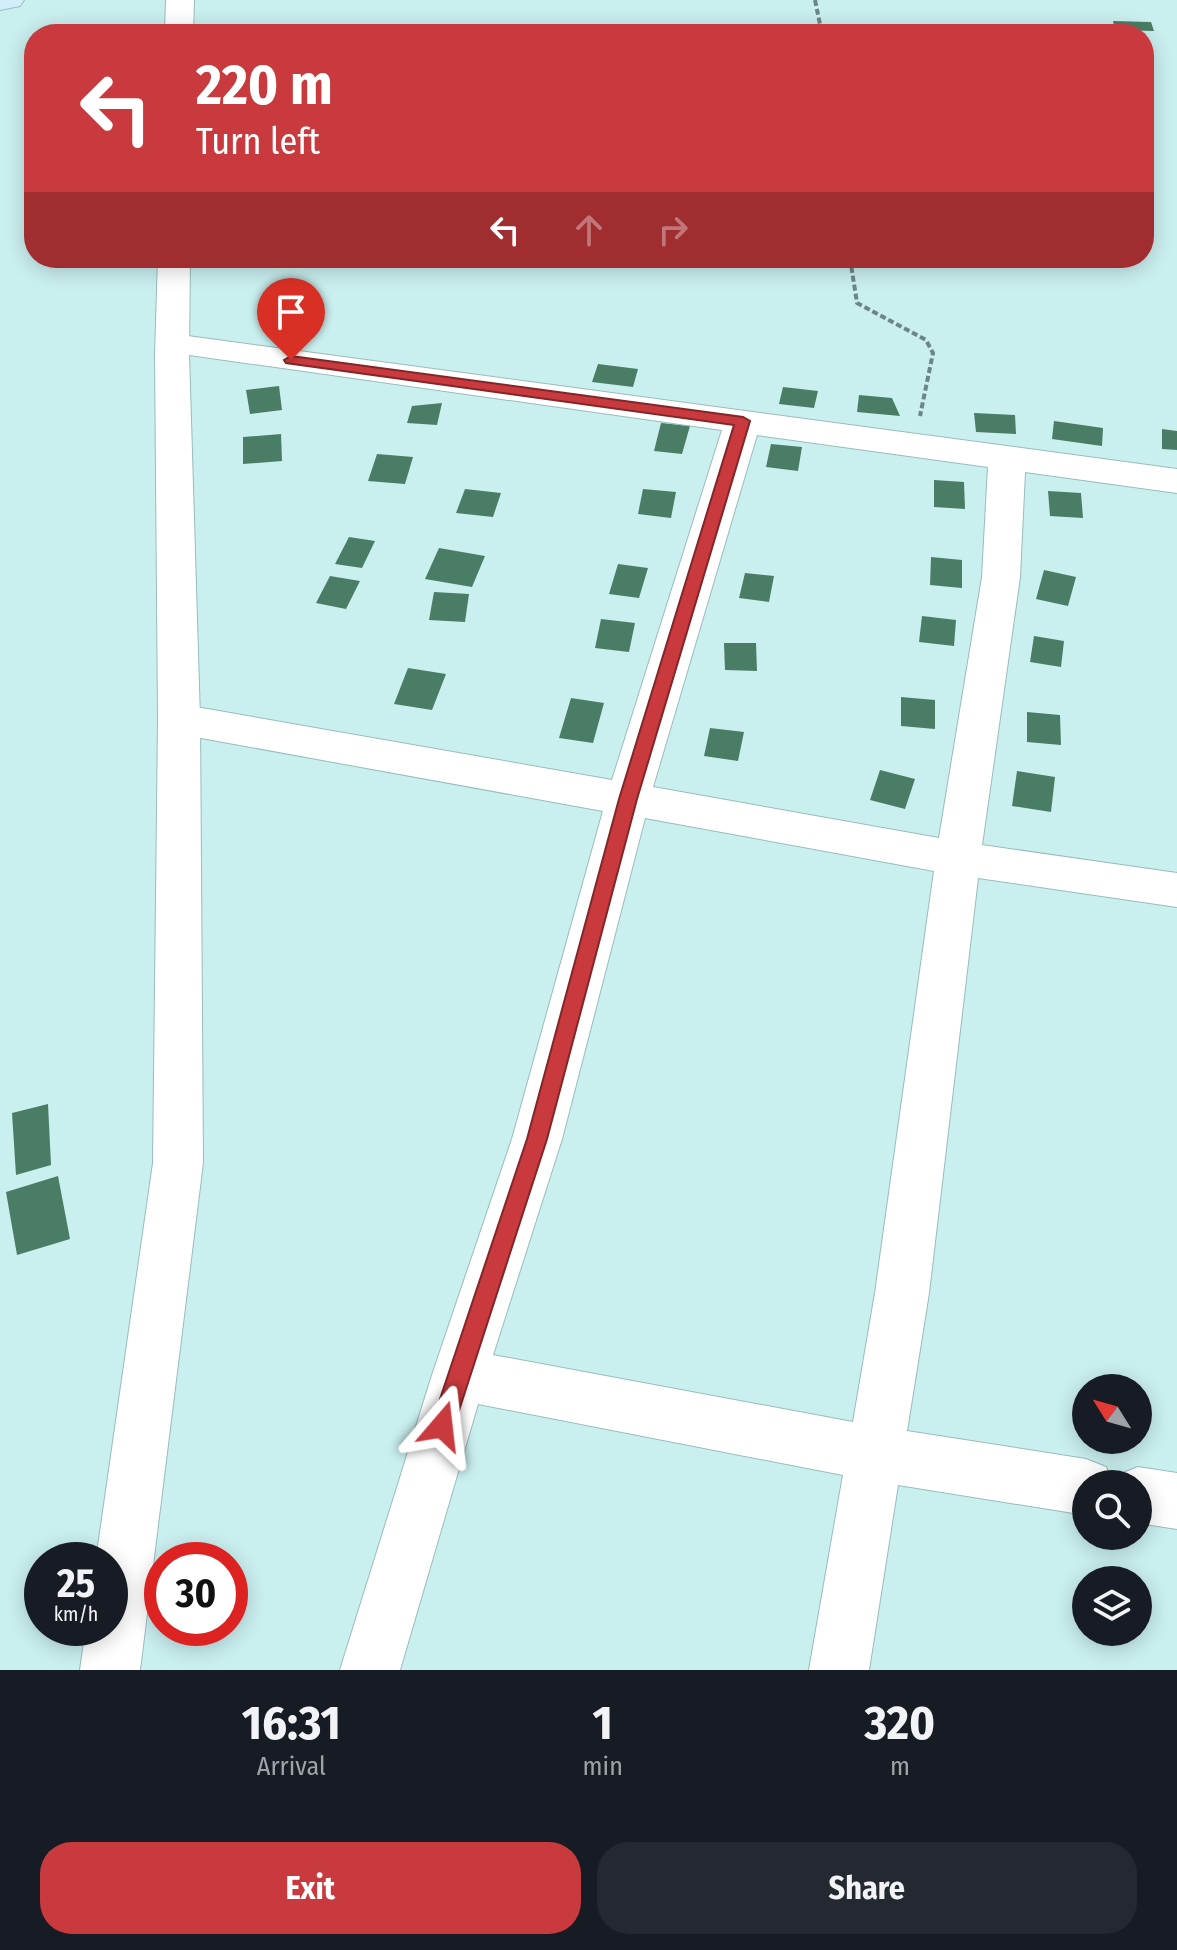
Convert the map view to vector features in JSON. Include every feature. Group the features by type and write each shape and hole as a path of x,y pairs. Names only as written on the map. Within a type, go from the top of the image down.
{"main road":[{"path":"0,2 10,0"}],"street":[{"path":"179,24 180,0"},
{"path":"110,1670 169,1249 178,1163 179,719 174,268"},
{"path":"173,344 1177,481"},
{"path":"370,1670 459,1375 537,1139 628,799 743,421"},
{"path":"839,1670 902,1293 958,858 1001,577 1007,458"},
{"path":"179,719 958,858 1177,890"},
{"path":"459,1375 876,1454 1072,1485"},
{"path":"1152,1497 1177,1501"}],"path":[{"path":"815,0 822,24"},
{"path":"852,268 857,303 926,340 933,353 915,445"}],"building":[{"path":"1113,21 1152,24 1114,24"},
{"path":"598,364 638,369 633,387 592,382"},
{"path":"279,386 282,410 250,414 246,390"},
{"path":"783,387 818,391 814,408 779,404"},
{"path":"859,395 892,398 900,416 857,412"},
{"path":"442,403 437,425 407,423 412,406"},
{"path":"974,413 1015,415 1016,434 976,432"},
{"path":"1054,421 1103,428 1102,446 1052,439"},
{"path":"661,423 690,426 682,454 654,451"},
{"path":"1162,429 1177,431 1177,450 1162,449"},
{"path":"281,434 282,461 243,464 243,437"},
{"path":"771,444 802,447 798,471 766,467"},
{"path":"377,454 413,457 405,484 368,481"},
{"path":"934,480 964,482 965,509 934,507"},
{"path":"465,489 501,493 493,517 456,513"},
{"path":"643,489 676,492 671,518 638,514"},
{"path":"1048,491 1081,493 1083,518 1050,516"},
{"path":"349,537 375,541 362,568 335,564"},
{"path":"439,548 485,556 472,587 425,579"},
{"path":"931,557 962,560 962,588 930,585"},
{"path":"618,564 648,568 639,598 609,594"},
{"path":"1044,570 1076,577 1068,606 1036,599"},
{"path":"745,573 774,576 769,602 739,598"},
{"path":"330,576 360,581 346,609 316,603"},
{"path":"434,592 469,594 465,622 429,620"},
{"path":"922,616 956,620 954,646 919,642"},
{"path":"601,619 635,623 629,652 595,648"},
{"path":"1034,636 1064,641 1061,667 1030,662"},
{"path":"724,643 756,643 757,671 725,670"},
{"path":"408,668 446,674 432,710 394,704"},
{"path":"901,697 935,700 935,729 901,726"},
{"path":"571,698 604,703 593,743 559,738"},
{"path":"1027,712 1060,715 1061,745 1027,742"},
{"path":"710,728 744,732 738,761 704,756"},
{"path":"880,770 915,779 905,809 870,800"},
{"path":"1017,771 1055,777 1051,812 1012,806"},
{"path":"48,1104 51,1165 16,1175 12,1113"},
{"path":"58,1176 70,1239 17,1255 6,1192"}],"route":[{"path":"291,360 743,421 628,799 537,1139 442,1426"}]}
